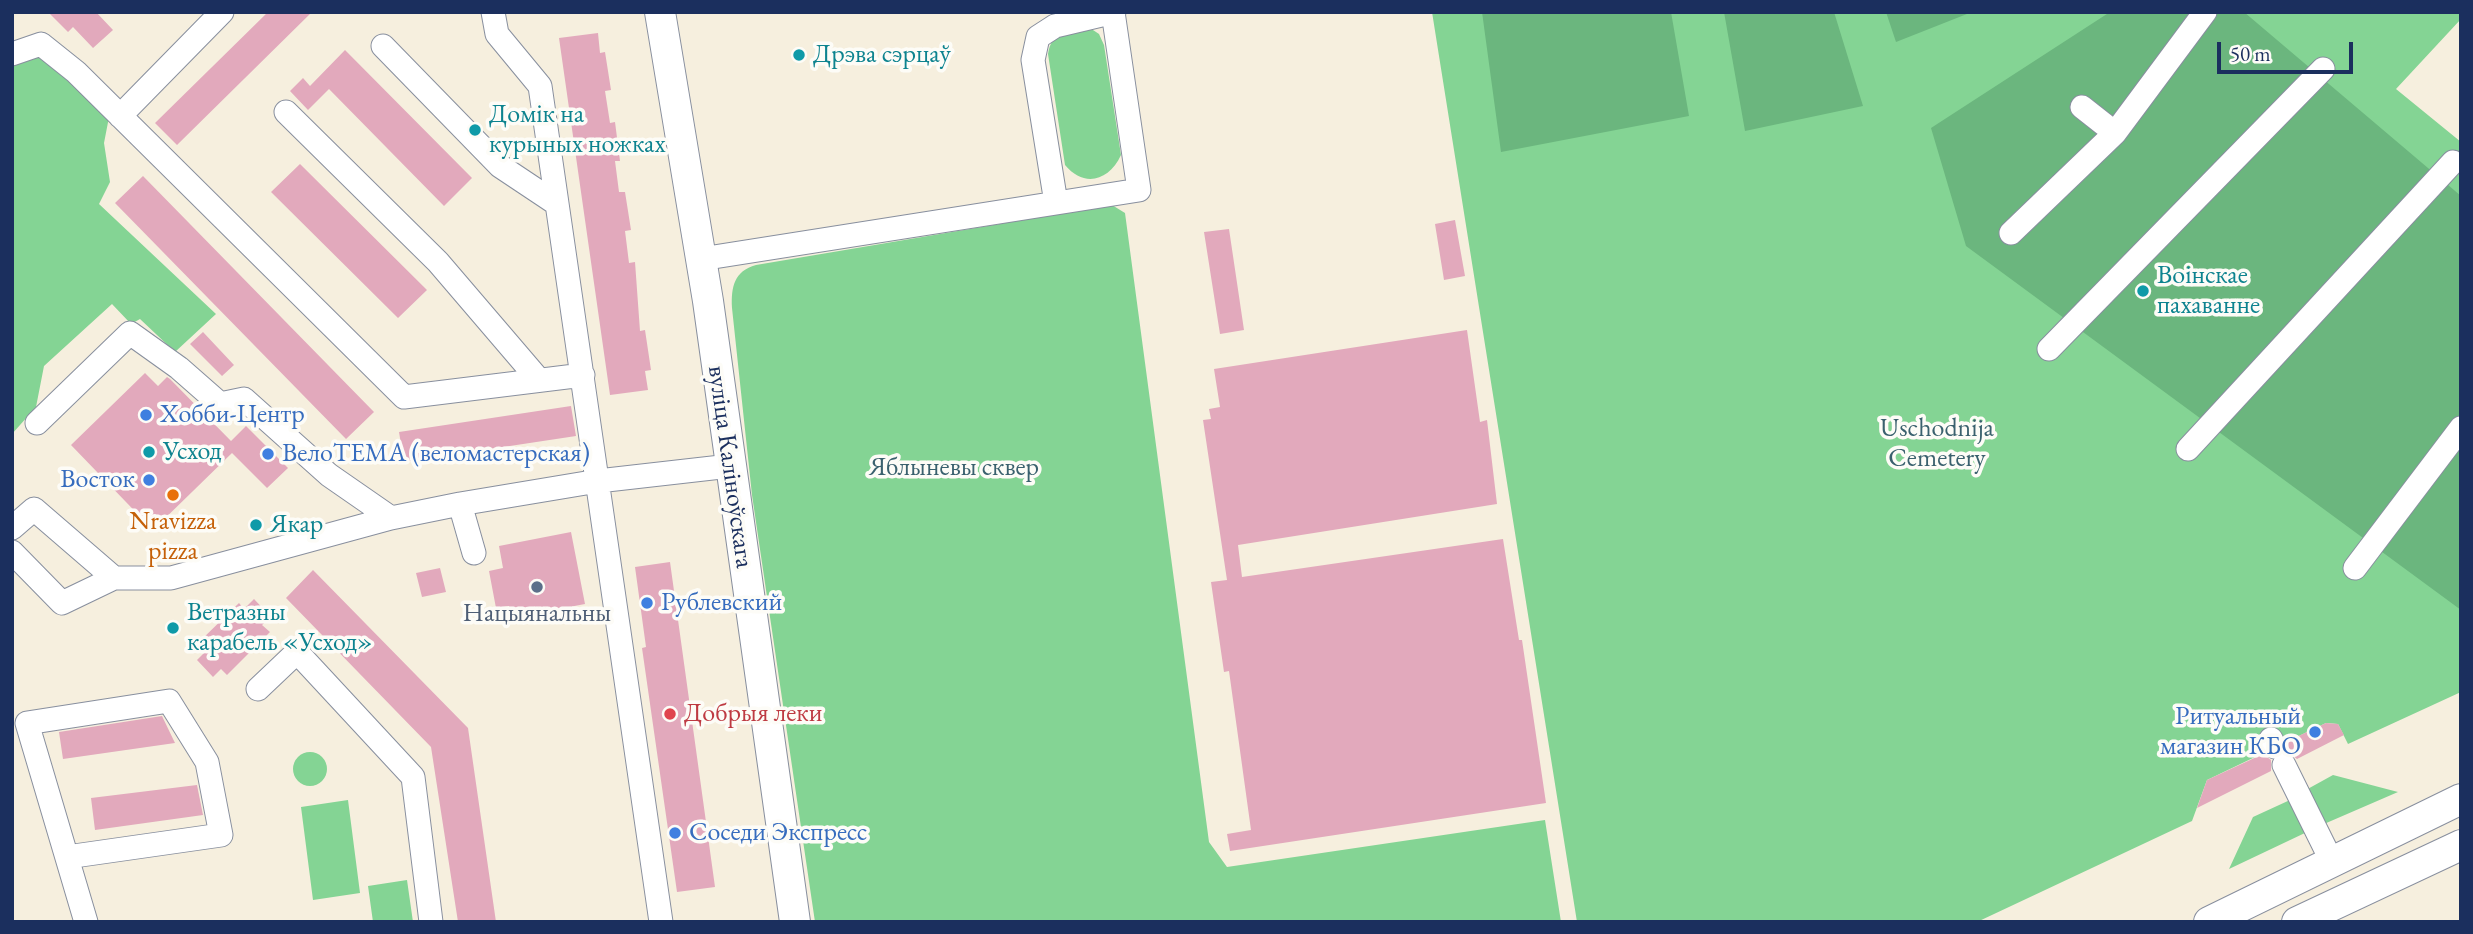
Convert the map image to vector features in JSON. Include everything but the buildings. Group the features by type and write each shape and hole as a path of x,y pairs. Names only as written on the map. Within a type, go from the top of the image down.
{"main road":[{"name":"вуліца Каліноўскага","path":"660,12 701,258 795,922"},
{"path":"2209,922 2461,799"},
{"path":"2297,922 2461,845"}],"street":[{"path":"120,116 222,12"},
{"path":"493,12 497,34 540,86 598,481 619,551 661,922"},
{"path":"701,258 1056,203 1139,190 1113,12 1055,26 1038,37 1033,60 1056,203"},
{"path":"2011,233 2115,133 2205,12"},
{"path":"12,54 41,44 76,72 404,397 583,375"},
{"path":"383,46 500,166 557,204"},
{"path":"2049,349 2323,69"},
{"path":"2082,107 2115,133"},
{"path":"286,112 438,262 539,380"},
{"path":"2188,449 2453,162"},
{"path":"37,423 130,332 179,368 220,404 244,399 329,475 391,518"},
{"path":"2355,568 2461,428"},
{"path":"12,552 62,603 114,579 171,578 391,518 598,481 730,466"},
{"path":"460,504 474,553"},
{"path":"12,528 34,509 114,579"},
{"path":"258,689 297,652 413,777 431,922"},
{"path":"67,858 221,835 207,762 169,701 27,723 67,858 86,922"},
{"path":"2277,750 2332,862"}],"green space":[{"name":"Uschodnija Cemetery","path":"1432,12 2461,12 2461,19 2396,89 2461,142 2461,692 2348,744 2338,724 2326,723 2207,780 2192,821 1977,922 1577,922"},
{"path":"1482,12 1671,12 1689,116 1501,152"},
{"path":"1724,12 1834,12 1863,106 1745,131"},
{"path":"1886,12 1972,12 1896,42"},
{"path":"2110,12 2244,12 2461,196 2461,610 1966,246 1931,128"},
{"path":"1090,28 1099,34 1104,45 1121,155 1110,171 1103,176 1088,179 1080,177 1065,165 1048,54 1057,36 1068,31"},
{"path":"40,48 110,112 104,143 110,182 99,204 216,314 175,352 140,319 131,324 112,304 44,366 36,407 12,434 12,60"},
{"name":"Яблыневы сквер","path":"1112,205 1125,213 1209,842 1227,867 1545,820 1561,922 815,922 752,495 732,308 735,281 743,271 756,265"},
{"path":"310,752 322,757 327,769 322,781 310,786 298,781 293,769 298,757"},
{"path":"2333,775 2398,792 2324,824 2304,791"},
{"path":"348,800 360,893 313,900 301,807"},
{"path":"2290,800 2307,832 2229,869 2253,817"},
{"path":"407,880 413,922 373,922 368,886"}],"place":[{"name":"Дрэва сэрцаў","path":"799,55"},
{"name":"Домік на курыных ножках","path":"475,130"},
{"name":"Воінскае пахаванне","path":"2143,291"},
{"name":"Хобби-Центр","path":"146,415"},
{"name":"Усход","path":"149,452"},
{"name":"ВелоТЕМА (веломастерская)","path":"268,454"},
{"name":"Восток","path":"149,480"},
{"name":"Nravizza pizza","path":"173,495"},
{"name":"Якар","path":"256,525"},
{"name":"Нацыянальны","path":"537,587"},
{"name":"Рублевский","path":"647,603"},
{"name":"Ветразны карабель «Усход»","path":"173,628"},
{"name":"Добрыя леки","path":"670,714"},
{"name":"Ритуальный магазин КБО","path":"2315,732"},
{"name":"Соседи Экспресс","path":"675,833"}]}
